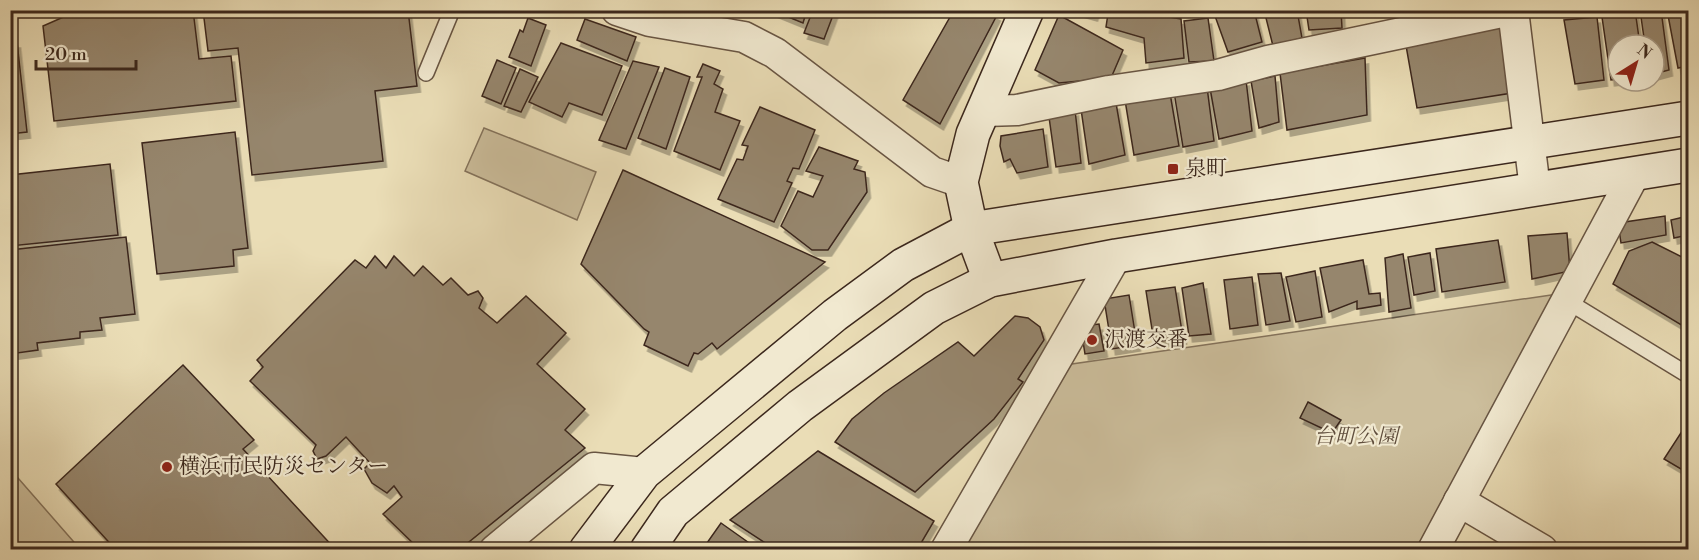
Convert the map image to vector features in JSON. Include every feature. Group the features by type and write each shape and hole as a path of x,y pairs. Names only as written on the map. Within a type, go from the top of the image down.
{"street":[{"path":"617,10 650,21 744,37 775,53 932,172 961,182"},
{"path":"985,111 1017,110 1109,91 1218,75 1268,61 1512,10 1535,189"},
{"path":"990,280 971,229 961,182 973,134 985,111 1023,12"},
{"path":"586,549 644,473 835,315 903,265 971,229 1689,118"},
{"path":"646,549 673,512 800,406 934,308 990,280 1116,256 1689,165"},
{"path":"1433,549 1635,173"},
{"path":"946,549 1116,256"},
{"path":"495,549 594,468 644,473"},
{"path":"1459,501 1542,549"}],"lane":[{"path":"426,73 452,10"},
{"path":"1567,301 1689,375"}],"green space":[{"path":"484,128 596,172 577,220 465,171"},
{"name":"台町公園","path":"1565,293 1425,549 954,550 1058,366"},
{"path":"11,470 80,549 11,549"}],"building":[{"path":"106,10 193,10 199,59 231,56 236,101 54,121 43,26 68,15"},
{"path":"203,10 408,10 417,86 375,91 383,161 252,175 238,48 208,51"},
{"path":"771,10 807,10 803,23"},
{"path":"813,10 835,10 824,39 804,33"},
{"path":"954,10 987,10 997,15 940,124 903,100"},
{"path":"1076,10 1096,10 1094,15"},
{"path":"1232,10 1254,10 1262,42 1228,52 1215,16"},
{"path":"1264,10 1297,10 1302,38 1273,46"},
{"path":"1306,10 1341,10 1342,28 1309,30"},
{"path":"1399,10 1448,10 1401,20"},
{"path":"1601,10 1635,10 1638,33 1606,33 1606,45"},
{"path":"1640,10 1661,10 1664,33 1643,33"},
{"path":"1667,10 1688,10 1688,66 1678,68"},
{"path":"1141,12 1181,19 1184,58 1146,63 1144,38 1106,27 1108,14"},
{"path":"1059,15 1123,50 1111,78 1059,83 1035,70"},
{"path":"1597,17 1604,80 1575,84 1564,20"},
{"path":"528,18 546,25 531,66 509,57 520,30 523,32"},
{"path":"1208,18 1214,61 1189,62 1184,21"},
{"path":"585,19 636,37 627,61 577,40"},
{"path":"1505,25 1512,93 1417,108 1405,40"},
{"path":"10,42 17,42 27,132 10,134"},
{"path":"561,43 622,66 602,115 569,103 562,117 529,102"},
{"path":"1666,48 1669,70 1666,71"},
{"path":"1365,58 1367,115 1287,130 1280,73"},
{"path":"497,60 516,68 501,104 482,96"},
{"path":"633,61 659,67 626,149 599,140"},
{"path":"703,64 720,71 714,84 723,89 715,112 740,121 720,170 674,151 702,77 697,77"},
{"path":"665,68 690,77 666,149 638,138"},
{"path":"520,69 538,77 521,112 504,106"},
{"path":"1275,76 1279,122 1259,128 1251,81"},
{"path":"1246,80 1252,131 1219,139 1210,88"},
{"path":"1207,87 1214,141 1183,147 1174,92"},
{"path":"1170,93 1179,146 1134,155 1125,100"},
{"path":"1116,103 1125,155 1089,164 1081,109"},
{"path":"760,107 815,130 799,169 793,168 787,181 792,183 774,222 718,199 737,159 743,160 748,146 742,145"},
{"path":"1075,110 1081,163 1056,167 1049,117"},
{"path":"1043,129 1048,167 1017,173 1010,159 1004,162 1000,146 1001,136"},
{"path":"235,132 248,248 233,250 234,266 157,274 142,143"},
{"path":"819,147 858,161 854,169 865,172 867,192 828,250 812,250 781,226 798,191 813,197 823,176 806,171"},
{"path":"110,164 118,235 10,246 10,175"},
{"path":"623,170 825,262 717,349 712,343 698,354 694,353 688,366 644,345 649,332 581,264"},
{"path":"1665,216 1666,235 1621,243 1618,223"},
{"path":"1688,216 1688,235 1674,238 1671,220"},
{"path":"1567,233 1570,271 1532,279 1528,236"},
{"path":"126,237 135,314 100,318 102,330 80,332 80,338 37,343 38,350 10,354 10,250"},
{"path":"1498,240 1505,282 1442,292 1436,249"},
{"path":"1652,242 1688,260 1688,329 1613,284 1629,251"},
{"path":"1430,253 1435,291 1414,295 1408,257"},
{"path":"1403,254 1411,308 1389,312 1385,258"},
{"path":"375,256 386,268 394,256 414,276 423,266 443,285 451,278 468,295 478,291 483,298 479,308 497,323 526,296 566,333 537,364 585,409 565,430 585,448 459,550 454,550 448,544 442,550 420,550 383,514 402,497 394,486 387,493 372,483 364,469 370,463 346,437 326,456 317,459 313,451 316,445 250,381 263,367 257,360 355,260 366,268"},
{"path":"1363,260 1369,294 1380,293 1381,305 1357,309 1357,301 1329,312 1320,268"},
{"path":"1315,271 1322,317 1296,322 1286,277"},
{"path":"1281,273 1290,321 1266,325 1258,274"},
{"path":"1252,277 1258,325 1230,329 1224,280"},
{"path":"1203,283 1211,334 1189,336 1182,288"},
{"path":"1175,287 1183,338 1154,342 1146,291"},
{"path":"1129,295 1137,345 1112,349 1104,299"},
{"path":"1015,316 1028,318 1040,327 1044,340 1018,379 1023,382 994,419 915,492 835,442 852,419 884,393 958,342 974,356"},
{"name":"沢渡交番","path":"1099,324 1104,351 1085,354 1081,329 1083,326"},
{"name":"横浜市民防災センター","path":"183,365 254,440 243,449 336,550 116,550 56,484"},
{"path":"1308,402 1341,420 1332,433 1300,418"},
{"path":"1688,422 1688,468 1686,472 1664,459"},
{"path":"818,451 934,521 917,550 776,550 730,520"},
{"path":"721,523 759,550 702,550"}],"place":[{"name":"泉町","path":"1173,169"},
{"name":"沢渡交番","path":"1092,340"},
{"name":"横浜市民防災センター","path":"167,467"}]}
